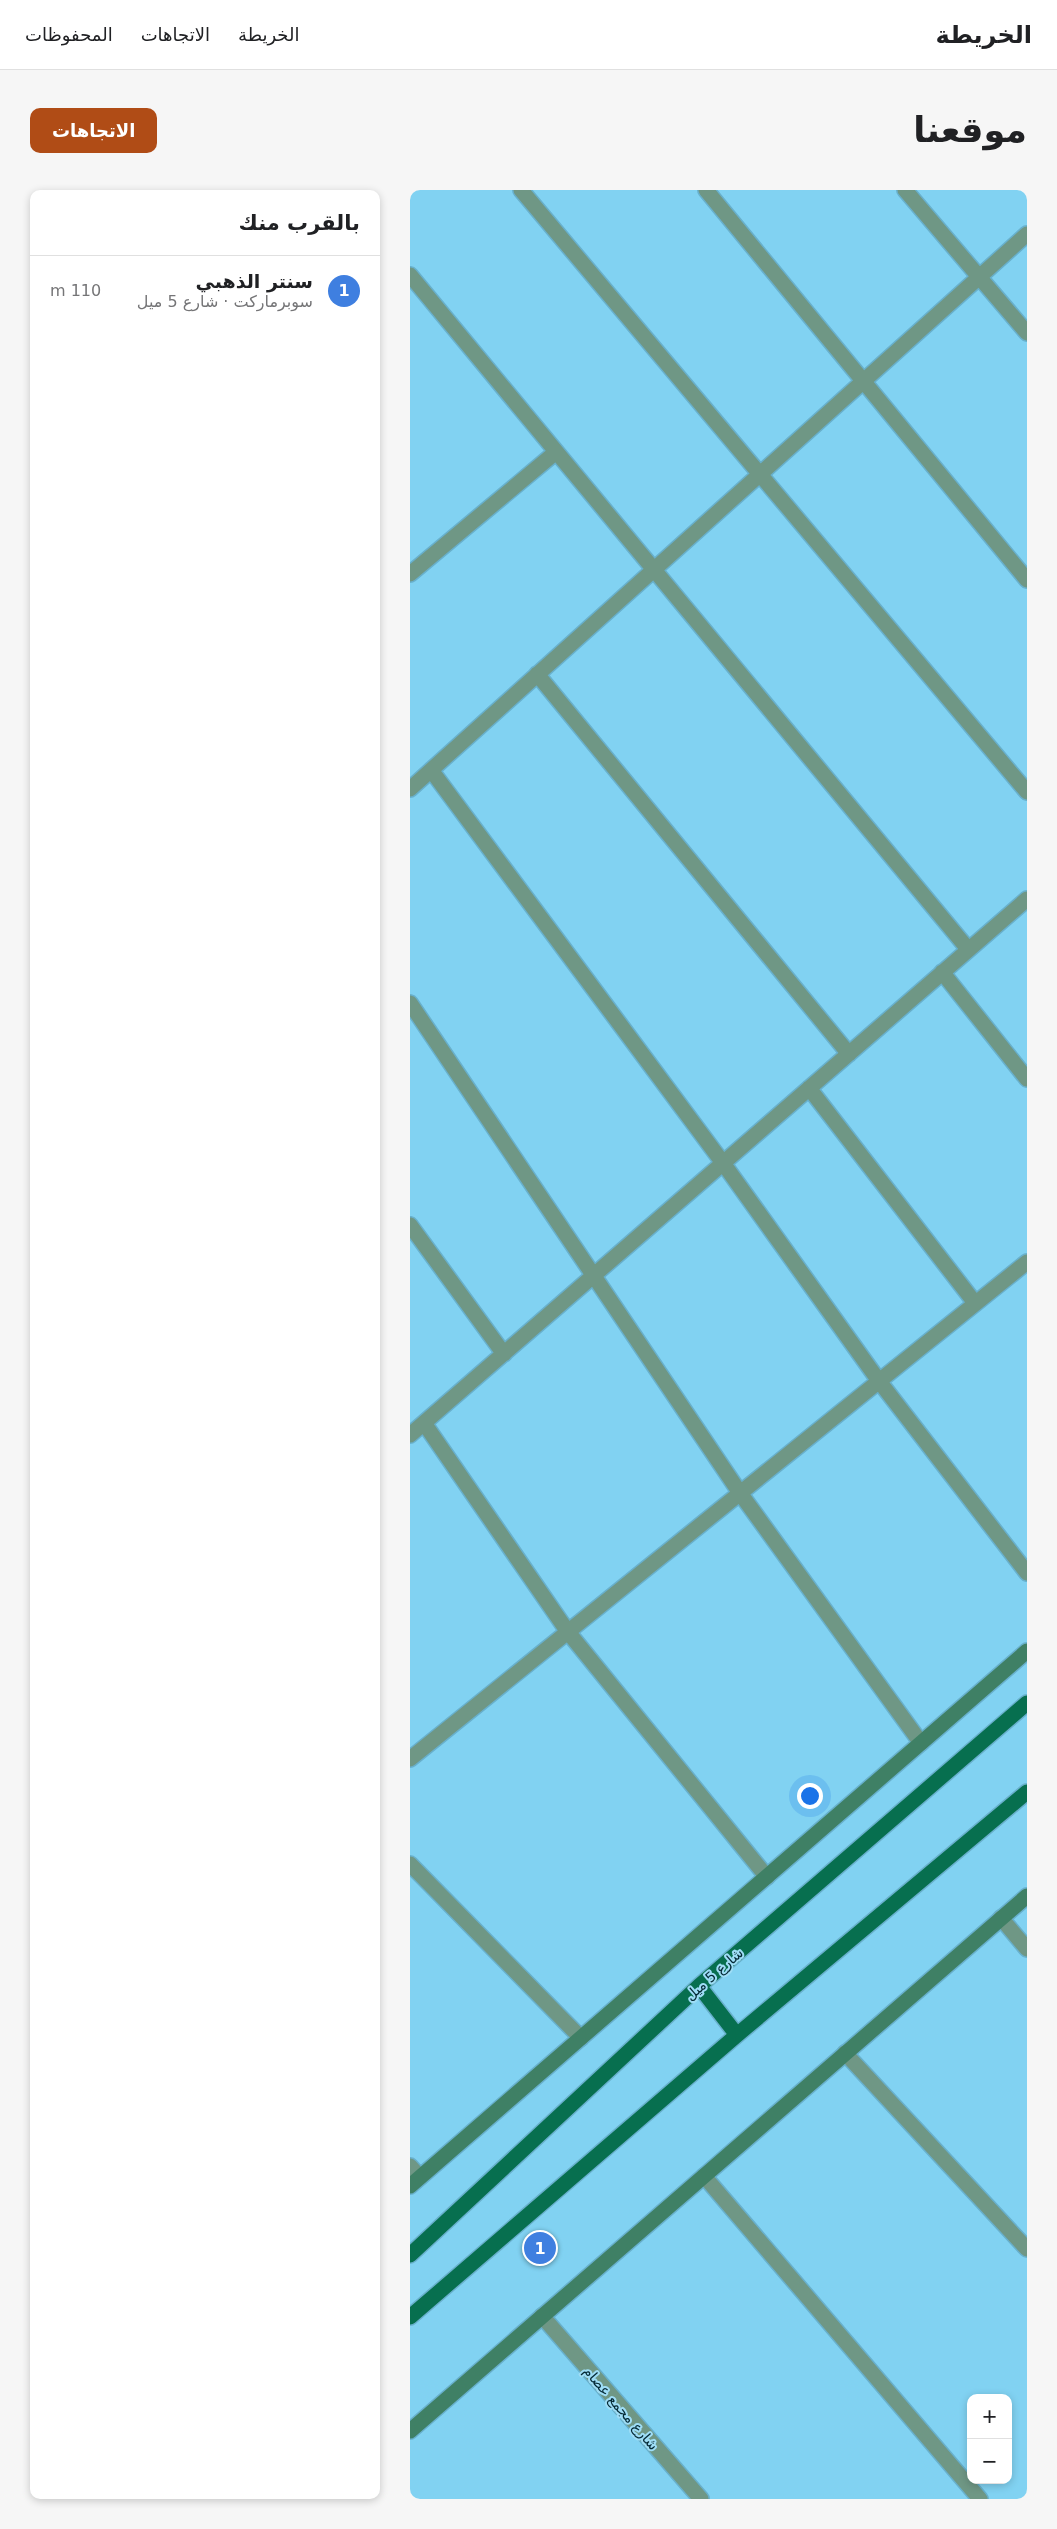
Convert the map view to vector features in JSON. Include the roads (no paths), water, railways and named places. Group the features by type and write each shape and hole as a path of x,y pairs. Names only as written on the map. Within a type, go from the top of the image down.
{"main road":[{"name":"شارع 5 ميل","path":"410,2254 700,1986 1027,1703"},
{"path":"410,2317 737,2036 1027,1792"},
{"path":"700,1986 737,2036"}],"street":[{"path":"521,190 1027,792"},
{"path":"706,190 1027,580"},
{"path":"905,190 1027,333"},
{"path":"410,788 1027,234"},
{"path":"410,275 968,950"},
{"path":"410,574 556,452"},
{"path":"537,674 849,1054"},
{"path":"431,770 723,1163 879,1381 1027,1573"},
{"path":"410,1435 1027,899"},
{"path":"942,972 1027,1079"},
{"path":"410,1003 740,1493 921,1743"},
{"path":"809,1088 975,1303"},
{"path":"410,1225 504,1354"},
{"path":"410,1759 1026,1263"},
{"path":"424,1424 568,1632 767,1877"},
{"path":"413,2176 580,2038 1027,1651"},
{"path":"410,1864 580,2038"},
{"path":"410,2431 1027,1896"},
{"path":"1001,1918 1027,1949"},
{"path":"846,2053 1027,2249"},
{"path":"704,2176 980,2499"},
{"name":"شارع مجمع عصام","path":"542,2316 701,2499"}],"place":[{"name":"سنتر الذهبي","path":"540,2248"}]}
